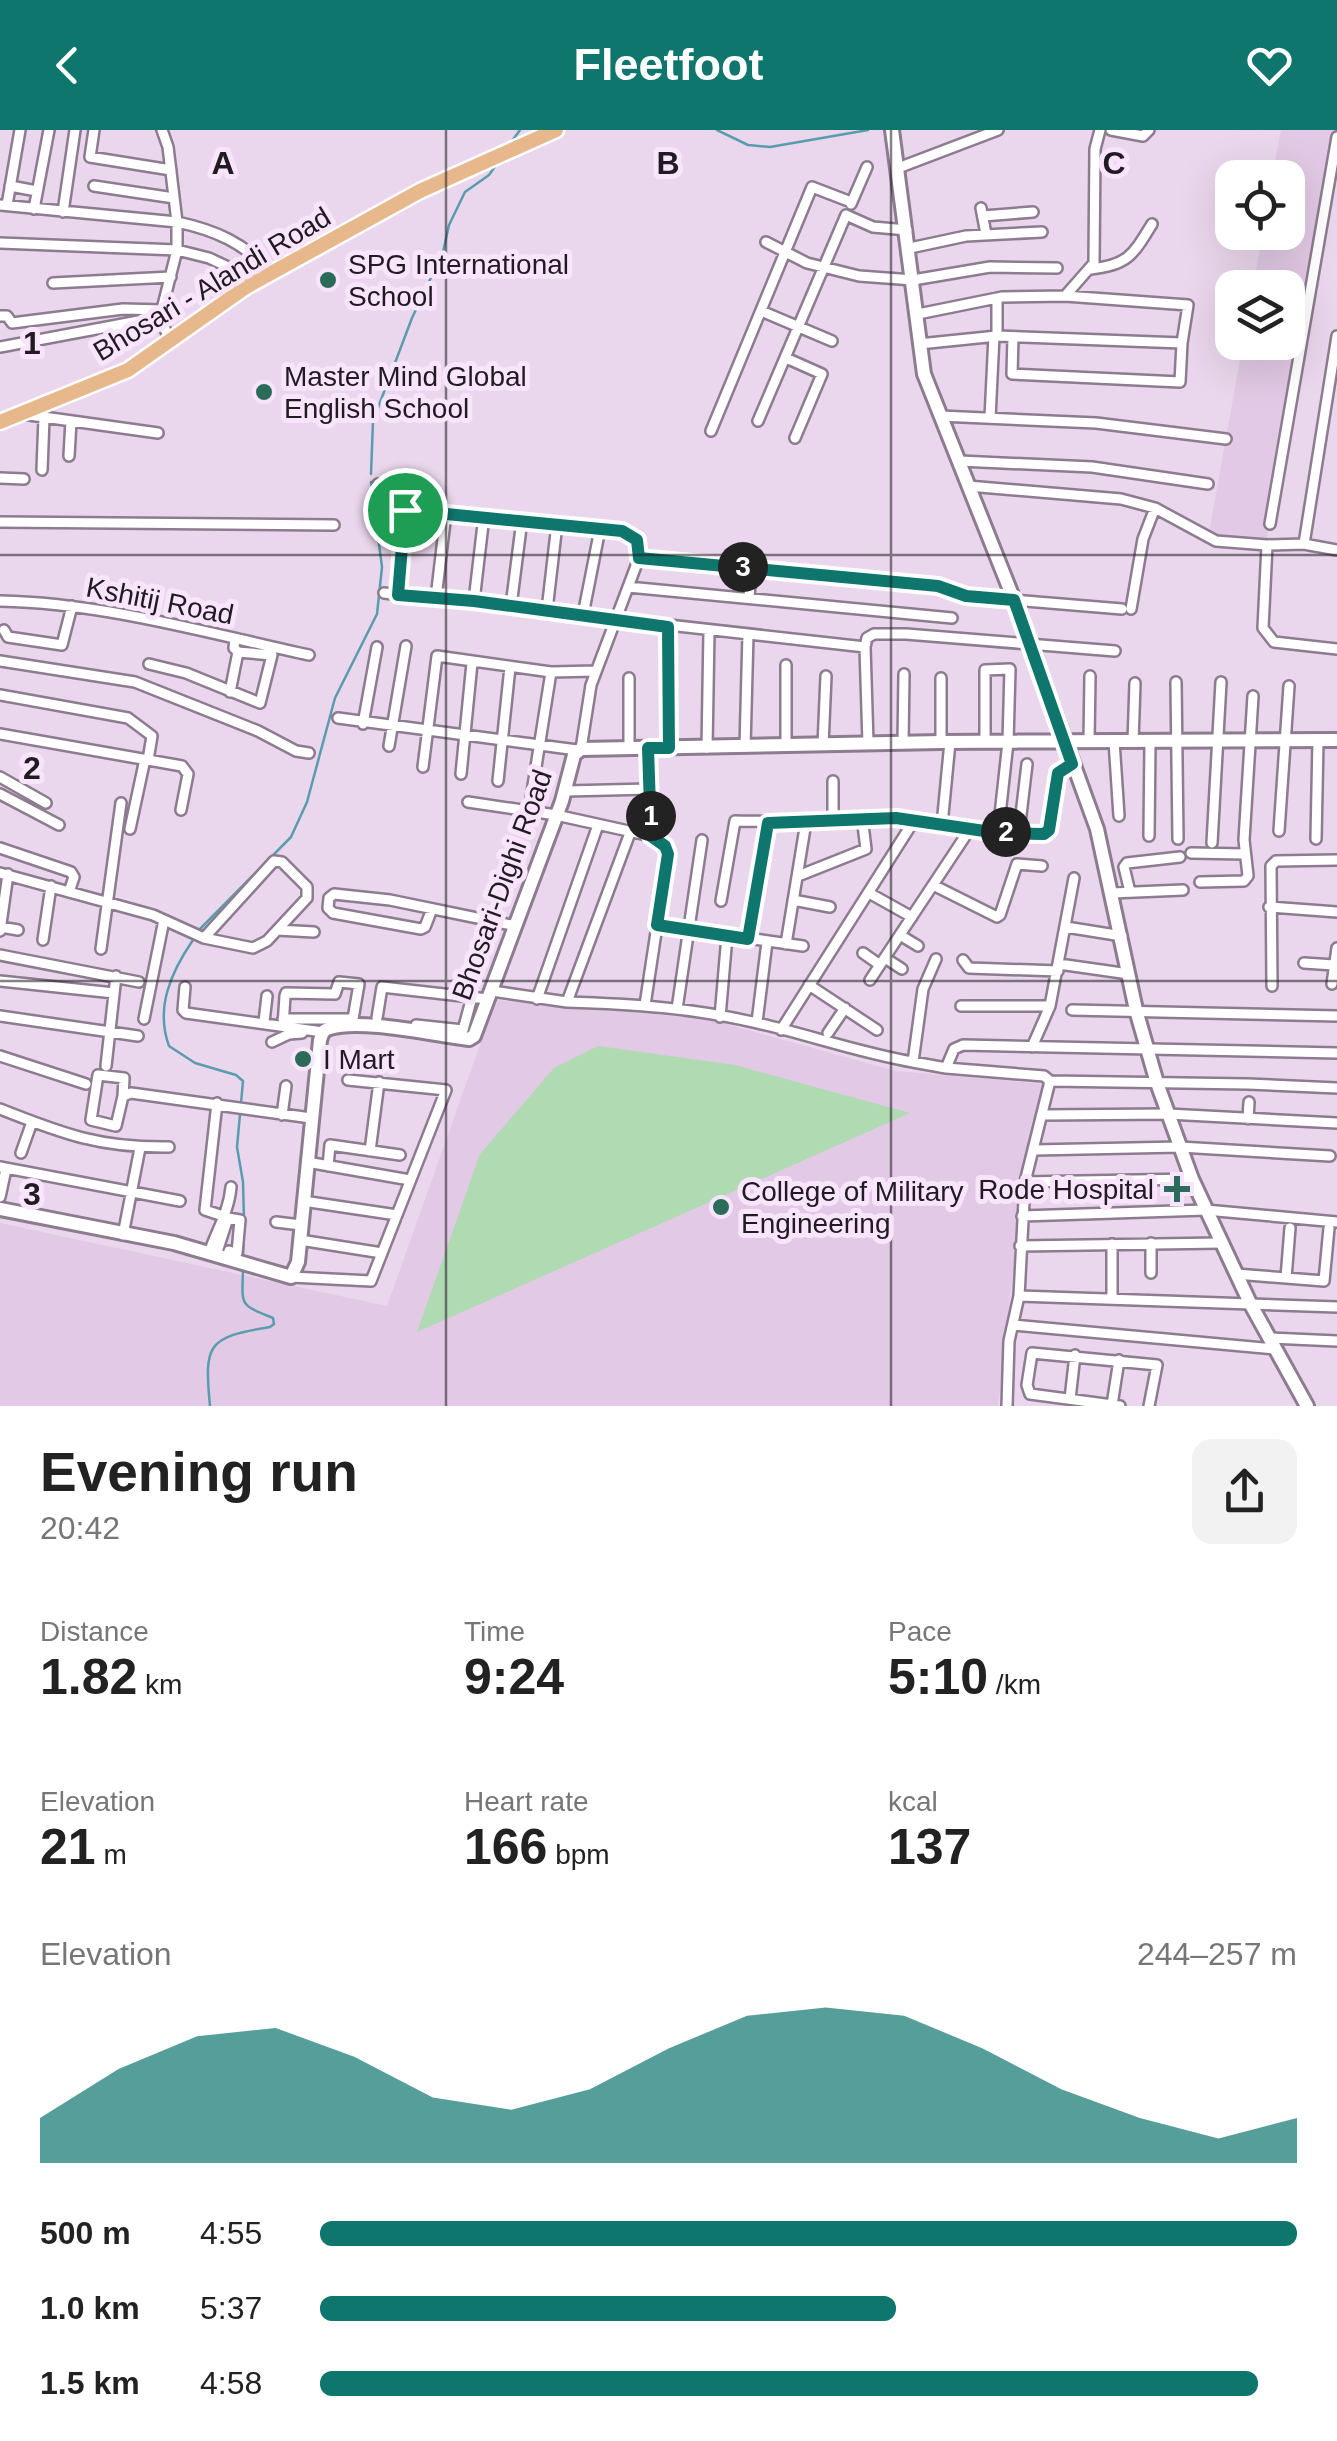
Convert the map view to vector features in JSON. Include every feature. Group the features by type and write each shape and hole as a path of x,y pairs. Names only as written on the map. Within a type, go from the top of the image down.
{"main road":[{"name":"Bhosari - Alandi Road","path":"0,422 128,370 270,273 420,191 556,130"}],"street":[{"path":"20,130 4,205 177,222 209,229 253,252 270,273"},
{"path":"34,209 50,130"},
{"path":"63,212 75,130"},
{"path":"94,130 90,157 171,170"},
{"path":"162,130 168,147 177,222 177,250 161,314 170,341"},
{"path":"898,168 998,130"},
{"path":"1091,270 1096,234 1095,149 1100,130"},
{"path":"1111,130 1143,136 1150,130"},
{"path":"892,131 924,374 1014,600 1097,829 1136,1010 1157,1083 1192,1179 1250,1303 1307,1406"},
{"path":"1270,524 1337,136"},
{"path":"758,422 868,167"},
{"path":"10,186 38,190"},
{"path":"94,186 174,198"},
{"path":"711,431 812,187 852,202"},
{"path":"986,234 982,212 1033,212"},
{"path":"1010,215 1012,232"},
{"path":"846,216 873,227 906,230"},
{"path":"1064,296 1091,270 1125,262 1152,224"},
{"path":"910,248 986,234 1042,232"},
{"path":"0,242 177,250 226,266 246,287"},
{"path":"766,242 824,269 859,276 913,280 990,267 1057,268"},
{"path":"53,284 171,277"},
{"path":"918,314 997,298 1064,296 1188,305 1180,382 992,374"},
{"path":"990,418 997,298"},
{"path":"0,316 8,316 12,323 122,310 161,314"},
{"path":"761,311 832,341"},
{"path":"0,347 161,314"},
{"path":"919,344 995,336 1182,343"},
{"path":"1012,374 1014,336"},
{"path":"1304,544 1337,336"},
{"path":"786,358 822,374 795,438"},
{"path":"21,414 158,433"},
{"path":"940,416 1096,423 1226,439"},
{"path":"42,470 44,418"},
{"path":"68,456 71,422"},
{"path":"960,461 1092,467 1208,484"},
{"path":"0,478 24,479"},
{"path":"338,718 579,750 596,671 639,558 640,547 631,535 384,507 378,484"},
{"path":"968,486 1121,499 1155,508 1216,541 1304,544 1337,550"},
{"path":"639,558 938,586 966,596 1127,609 1142,539 1155,508"},
{"path":"398,595 405,510"},
{"path":"436,598 446,513"},
{"path":"474,601 484,516"},
{"path":"512,606 522,520"},
{"path":"0,522 334,524"},
{"path":"547,610 558,524"},
{"path":"584,616 600,529"},
{"path":"1279,544 1282,550 1324,552"},
{"path":"1267,545 1263,628 1266,636 1274,642 1337,650"},
{"path":"749,598 751,567"},
{"path":"628,587 952,618"},
{"path":"384,593 547,610 614,622 865,647"},
{"name":"Kshitij Road","path":"0,601 72,606 309,655"},
{"path":"4,630 8,637 30,643 62,645 72,606"},
{"path":"668,627 669,748"},
{"path":"706,748 708,631"},
{"path":"745,747 748,634"},
{"path":"868,744 865,647 867,638 874,634 1115,651"},
{"path":"150,664 186,673 260,703 272,658 270,653 238,652 235,639"},
{"path":"389,746 406,646"},
{"path":"363,724 378,648"},
{"path":"230,692 238,652"},
{"path":"422,767 437,656 550,672 596,671"},
{"path":"0,661 136,682 309,754"},
{"path":"461,774 472,663"},
{"path":"786,665 786,746"},
{"path":"498,781 510,668"},
{"path":"985,742 986,670 1011,671 998,833"},
{"path":"529,811 550,672"},
{"path":"903,743 904,674"},
{"path":"823,745 826,676"},
{"path":"1089,741 1090,676"},
{"path":"629,678 629,748"},
{"path":"940,678 945,742 942,825"},
{"path":"1176,682 1178,839"},
{"path":"1212,843 1220,682"},
{"path":"1133,742 1135,684"},
{"path":"1279,831 1289,686"},
{"path":"0,696 128,718 152,736 130,829"},
{"path":"1200,882 1244,882 1248,876 1245,854 1254,696"},
{"path":"0,734 182,766 187,770 181,810"},
{"path":"1316,839 1318,740"},
{"name":"Bhosari-Dighi Road","path":"323,1032 358,1026 469,1039 474,1036 579,750 945,742 1337,740"},
{"path":"1114,742 1119,816"},
{"path":"1148,836 1150,742"},
{"path":"648,748 651,836"},
{"path":"1019,832 1028,764"},
{"path":"721,901 735,822 806,822 862,816 915,819 998,833 1047,833 1058,773 1072,764"},
{"path":"0,777 46,804"},
{"path":"833,781 833,818"},
{"path":"566,791 650,789"},
{"path":"0,794 60,825"},
{"path":"468,802 651,836 665,846 668,854 645,1005"},
{"path":"101,950 121,803"},
{"path":"798,876 866,849 862,816"},
{"path":"781,1030 915,819"},
{"path":"786,944 806,822"},
{"path":"748,939 768,823"},
{"path":"537,999 598,825"},
{"path":"870,980 970,829"},
{"path":"567,1002 630,834"},
{"path":"677,1009 702,840"},
{"path":"0,848 71,872 74,877 69,892"},
{"path":"1191,854 1245,854"},
{"path":"1130,892 1124,867 1128,862 1180,857"},
{"path":"18,930 0,929 4,873 164,920 204,938 253,948 277,930 309,894 307,886 278,860 204,938"},
{"path":"1272,986 1272,863 1337,860"},
{"path":"933,885 996,917 1018,864 1042,866"},
{"path":"1032,1048 1050,1006 1074,878"},
{"path":"43,940 51,886"},
{"path":"1112,893 1184,890"},
{"path":"869,893 912,917"},
{"path":"432,909 421,929 333,914 328,908 329,898 334,894 432,909 516,926"},
{"path":"794,900 830,907"},
{"path":"1269,906 1337,912"},
{"path":"144,1019 164,920"},
{"path":"657,925 804,946"},
{"path":"1066,927 1122,936"},
{"path":"277,930 314,932"},
{"path":"900,935 918,946"},
{"path":"720,1016 727,936"},
{"path":"757,1022 768,942"},
{"path":"1332,984 1337,948"},
{"path":"863,953 902,969"},
{"path":"0,955 139,982"},
{"path":"913,1062 923,989 936,959"},
{"path":"963,960 969,968 1059,967 1129,974"},
{"path":"1304,963 1334,965"},
{"path":"106,1066 116,976"},
{"path":"0,981 114,993"},
{"path":"185,987 186,1013 283,1022 353,1020 358,984 339,982 335,994 286,993 283,1022"},
{"path":"809,985 877,1030"},
{"path":"472,997 463,1030 381,1019 382,987 472,997 645,1005 757,1022 879,1056 946,1068 1044,1076 1050,1081 1337,1088"},
{"path":"264,1022 267,996"},
{"path":"961,1006 1050,1006"},
{"path":"828,1032 844,1008"},
{"path":"1072,1010 1337,1016"},
{"path":"0,1016 138,1036"},
{"path":"283,1022 323,1032 298,1262 291,1277"},
{"path":"272,1042 289,1034 312,1033 313,1050 318,1052"},
{"path":"946,1068 958,1046 1337,1053"},
{"path":"0,1056 86,1084"},
{"path":"98,1075 124,1078 124,1096 116,1126 91,1120 98,1075"},
{"path":"0,1209 222,1254 291,1277 371,1281 446,1090 348,1080"},
{"path":"1006,1406 1019,1296 1025,1182 1050,1081"},
{"path":"370,1151 379,1082"},
{"path":"282,1115 286,1086"},
{"path":"124,1096 132,1093 217,1102 311,1118"},
{"path":"217,1102 206,1210 223,1216"},
{"path":"1248,1118 1249,1102"},
{"path":"0,1109 85,1142 169,1147"},
{"path":"1044,1114 1168,1114 1337,1123"},
{"path":"21,1153 32,1122"},
{"path":"328,1166 330,1145 400,1155"},
{"path":"1034,1150 1180,1146 1330,1156"},
{"path":"124,1234 140,1148"},
{"path":"307,1162 410,1180"},
{"path":"0,1197 3,1168 180,1201"},
{"path":"1025,1182 1192,1179"},
{"path":"222,1254 223,1216 228,1210 231,1187"},
{"path":"304,1202 397,1214"},
{"path":"1022,1216 1206,1210 1333,1226 1324,1280 1236,1274"},
{"path":"276,1222 300,1232 382,1252"},
{"path":"1286,1278 1290,1228"},
{"path":"1020,1246 1222,1243"},
{"path":"1112,1244 1112,1299"},
{"path":"1151,1244 1151,1273"},
{"path":"1019,1296 1337,1307"},
{"path":"1013,1326 1272,1344 1337,1341"},
{"path":"1119,1360 1116,1405 1034,1396 1027,1385 1033,1351 1119,1360 1158,1366 1150,1406"},
{"path":"1070,1398 1074,1355"}],"shaded area":[{"path":"1281,130 1337,130 1337,150 1305,327 1305,270 1256,270 1260,250 1305,250 1305,160 1275,160"},
{"path":"1240,360 1299,360 1266,543 1209,533"},
{"name":"College of Military Engineering","path":"496,1000 708,1019 896,1071 1046,1084 1022,1190 998,1406 0,1406 0,1223 387,1306"}],"green space":[{"path":"598,1046 735,1065 910,1113 417,1332 480,1154 554,1068"}],"waterway":[{"path":"509,145 520,130"},
{"path":"717,130 748,145 770,147 868,130"},
{"path":"371,474 373,421 412,318 443,252 449,225 465,192 496,165"},
{"path":"200,929 291,837 307,802 335,698 377,614 382,567 371,482"},
{"path":"193,940 168,991 165,1032 169,1046 195,1063 236,1075 243,1081 237,1147 244,1221"},
{"path":"243,1256 244,1229"},
{"path":"210,1406 208,1369 214,1347 233,1335 274,1324 273,1318 245,1303 243,1269"}],"place":[{"name":"SPG International School","path":"328,280"},
{"name":"Master Mind Global English School","path":"264,392"},
{"name":"I Mart","path":"303,1059"},
{"name":"Rode Hospital","path":"1177,1189"},
{"name":"College of Military Engineering","path":"721,1207"}],"route":[{"path":"405,510 622,531 637,540 639,558 938,586 966,596 1014,600 1072,764 1058,773 1049,830 1044,834 998,833 915,819 862,816 768,823 748,939 657,925 668,854 665,846 651,836 648,748 669,748 668,627 398,595 405,510"}]}
